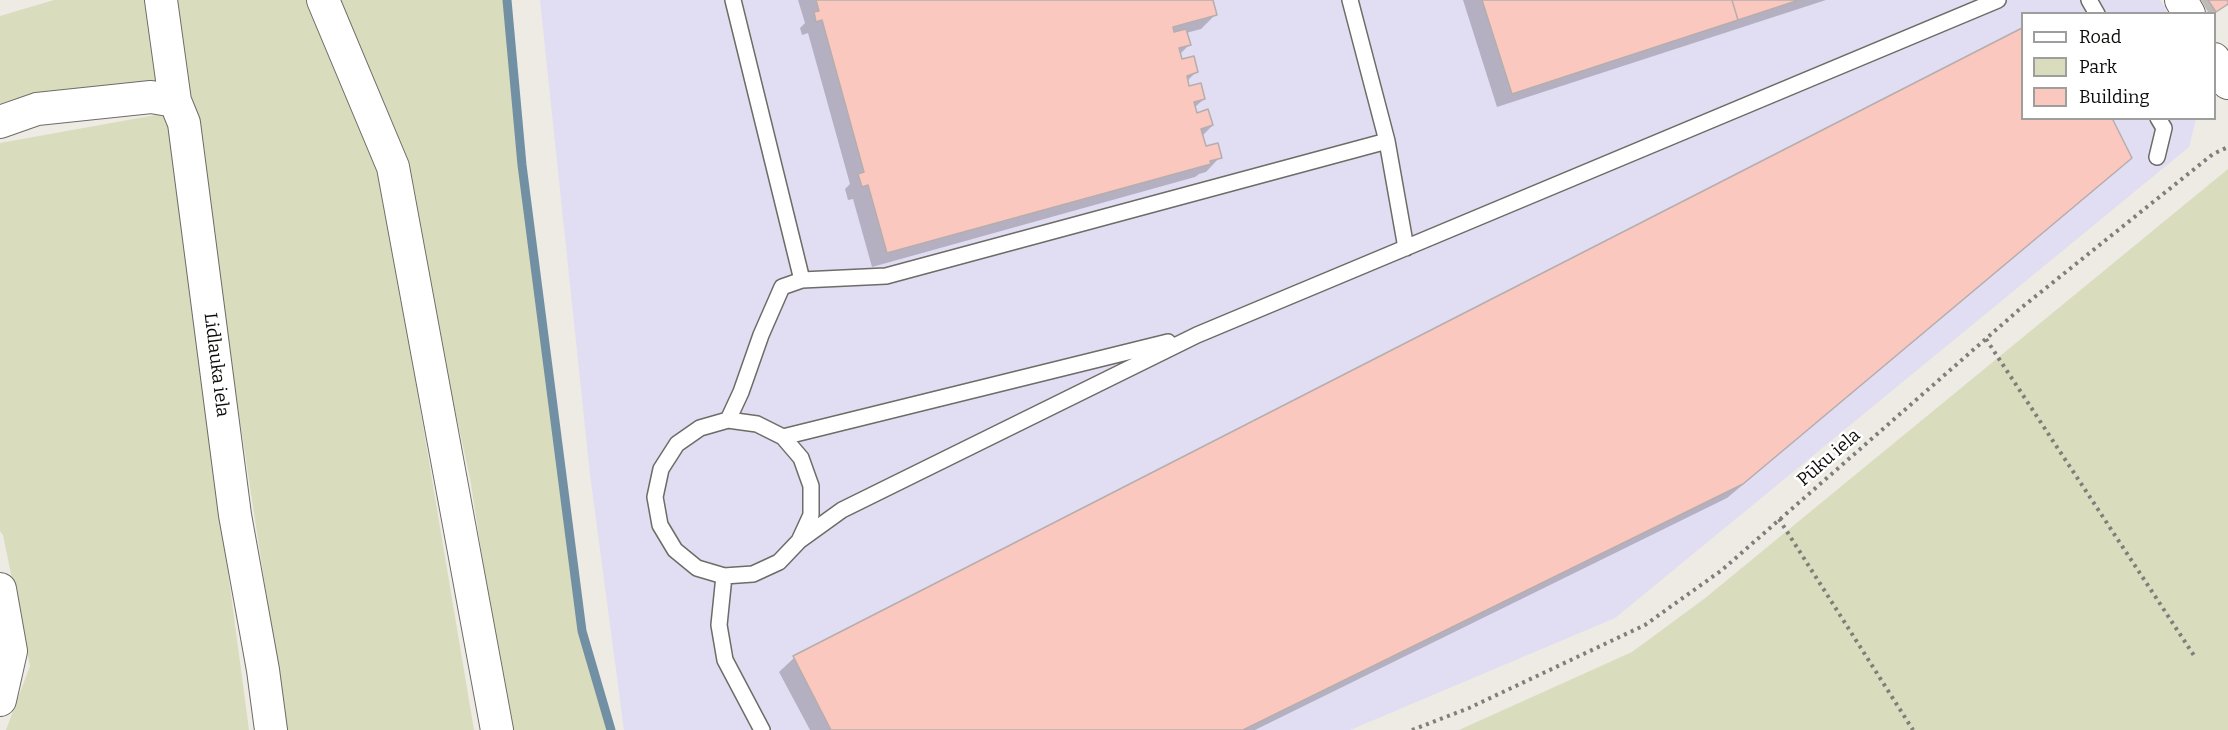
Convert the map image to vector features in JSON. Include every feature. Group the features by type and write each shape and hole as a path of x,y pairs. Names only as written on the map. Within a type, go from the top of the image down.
{"street":[{"name":"Lidlauka iela","path":"161,0 175,101 184,123 235,515 263,670 271,730"},
{"path":"323,0 393,167 497,730"},
{"path":"2216,62 2228,83"},
{"path":"0,122 37,109 151,97 175,101"},
{"path":"0,589 12,651 0,700"}],"lane":[{"path":"733,0 802,280"},
{"path":"1350,0 1387,141 1406,248"},
{"path":"799,541 810,514 811,486 801,458 783,437 757,424 728,420 700,428 677,444 662,469 655,497 660,525 675,550 697,568 724,576 753,574 779,562 799,541 842,510 1197,334 1998,0"},
{"path":"2157,157 2164,128 2159,120"},
{"path":"728,420 741,392 760,334 782,287 802,280 886,276 1387,141"},
{"path":"783,437 1197,334"},
{"path":"724,576 719,625 725,660 762,730"}],"path":[{"name":"Pūku iela","path":"1412,730 1469,708 1645,625 1722,570 2021,308 2213,154 2228,147"},
{"path":"1986,339 2195,657"},
{"path":"1779,519 1913,730"}],"shaded area":[{"path":"540,0 2160,0 2167,12 2021,12 2021,120 2196,120 2189,147 1615,618 1350,730 624,730 590,474"}],"green space":[{"path":"54,0 146,0 157,82 0,107 0,16"},
{"path":"176,0 308,0 350,86 384,193 474,730 287,730"},
{"path":"336,0 507,0 522,165 582,631 611,730 509,730 470,478 416,234"},
{"path":"167,113 249,730 6,730 30,666 3,535 0,531 0,143"},
{"path":"2228,169 2228,730 1459,730 1632,652 1704,599"}],"building":[{"path":"816,0 1213,0 1217,15 1173,27 1174,32 1186,29 1191,45 1179,48 1182,59 1194,56 1198,72 1187,76 1189,86 1201,83 1205,99 1194,102 1197,113 1208,109 1213,125 1201,129 1206,146 1218,143 1222,158 1210,161 1211,164 887,253 868,185 862,187 858,174 864,172 822,20 816,22 814,12 819,11"},
{"path":"1482,0 1732,0 1738,20 1512,94"},
{"path":"1732,0 1799,0 1738,20"},
{"path":"2208,0 2228,0 2228,4 2216,12"},
{"path":"2021,29 2021,120 2113,120 2132,158 1743,484 1243,730 831,730 793,656"}],"waterway":[{"path":"507,0 522,165 582,631 611,730"}]}
